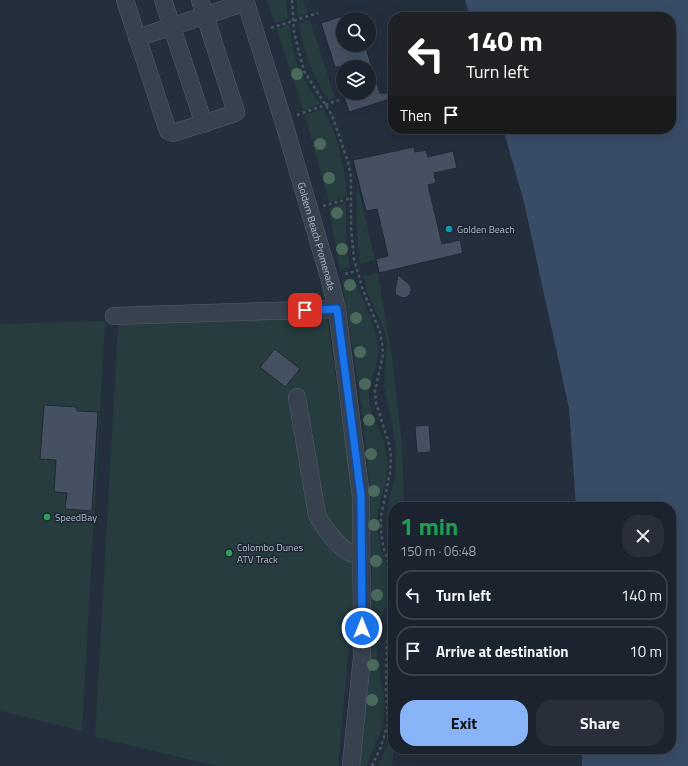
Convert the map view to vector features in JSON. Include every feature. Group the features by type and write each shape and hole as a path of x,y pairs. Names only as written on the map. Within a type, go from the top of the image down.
{"street":[{"path":"125,0 168,132 173,133 204,124 236,112 200,0"},
{"path":"163,0 204,124"},
{"path":"137,38 205,16 245,1"},
{"name":"Goldern Beach Promenade","path":"245,1 284,120 337,309 361,496 362,657 352,766"},
{"path":"114,316 337,309"},
{"path":"297,397 317,515 326,530 342,548 348,552 361,555"}],"path":[{"path":"292,0 296,45 304,71 332,115 348,162 351,177 352,198 350,228 354,259 362,287 380,332 383,355 375,391 376,403 390,444 391,456 390,473 381,516 381,532 388,561"},
{"path":"256,33 318,13"},
{"path":"284,120 339,100"},
{"path":"309,210 352,198"},
{"path":"372,766 381,747 388,722 386,691 388,637"}],"green space":[{"path":"267,0 286,0 288,19 275,23"},
{"path":"296,0 303,0 308,13 298,16"},
{"path":"310,20 335,98 328,100 309,63 303,44 299,23"},
{"path":"289,25 297,65 320,104 303,110 277,29"},
{"path":"323,109 333,130 340,152 345,174 347,197 329,202 305,115"},
{"path":"357,183 375,260 360,264 356,204"},
{"path":"346,203 346,241 350,267 340,269 329,208"},
{"path":"378,273 392,358 402,443 404,502 388,502 395,475 396,450 392,421 384,387 387,346 385,332 368,294 364,276"},
{"path":"354,278 376,334 378,343 378,358 370,387 369,399 370,406 386,451 387,464 386,479 378,512 377,533 388,570 388,598 378,627 376,645 385,708 383,724 367,766 358,766 370,630 372,568 370,493 362,409 342,280"},
{"name":"Colombo Dunes ATV Track","path":"327,317 353,495 352,611 338,766 217,766 95,737 118,325"},
{"name":"SpeedBay","path":"105,321 82,731 0,711 0,324"},
{"path":"388,504 388,542 386,524"},
{"path":"388,743 388,754 393,754 392,766 378,766"}],"water":[{"path":"465,0 688,0 688,766 582,766 582,754 676,754 676,502 576,502 569,408 523,198 504,134 676,134 676,12 469,12"}],"building":[{"path":"336,18 336,52 367,52 370,60 336,60 335,67 321,23"},
{"path":"376,80 380,93 388,93 388,100 349,112 345,100 376,100"},
{"path":"414,147 415,152 426,150 428,157 453,151 457,168 434,173 436,183 428,185 442,244 460,240 463,253 379,273 376,259 388,256 377,209 366,211 353,160"},
{"path":"398,275 410,285 410,294 407,297 403,298 396,295 395,291"},
{"path":"275,349 300,369 285,387 260,367"},
{"path":"44,405 77,407 77,411 98,412 92,511 65,509 67,493 54,492 56,460 40,459"},
{"path":"429,425 431,452 417,453 415,426"}],"place":[{"name":"Golden Beach","path":"449,229"},
{"name":"SpeedBay","path":"47,517"},
{"name":"Colombo Dunes ATV Track","path":"229,553"}],"route":[{"path":"305,310 337,309 361,496 362,628"}]}
